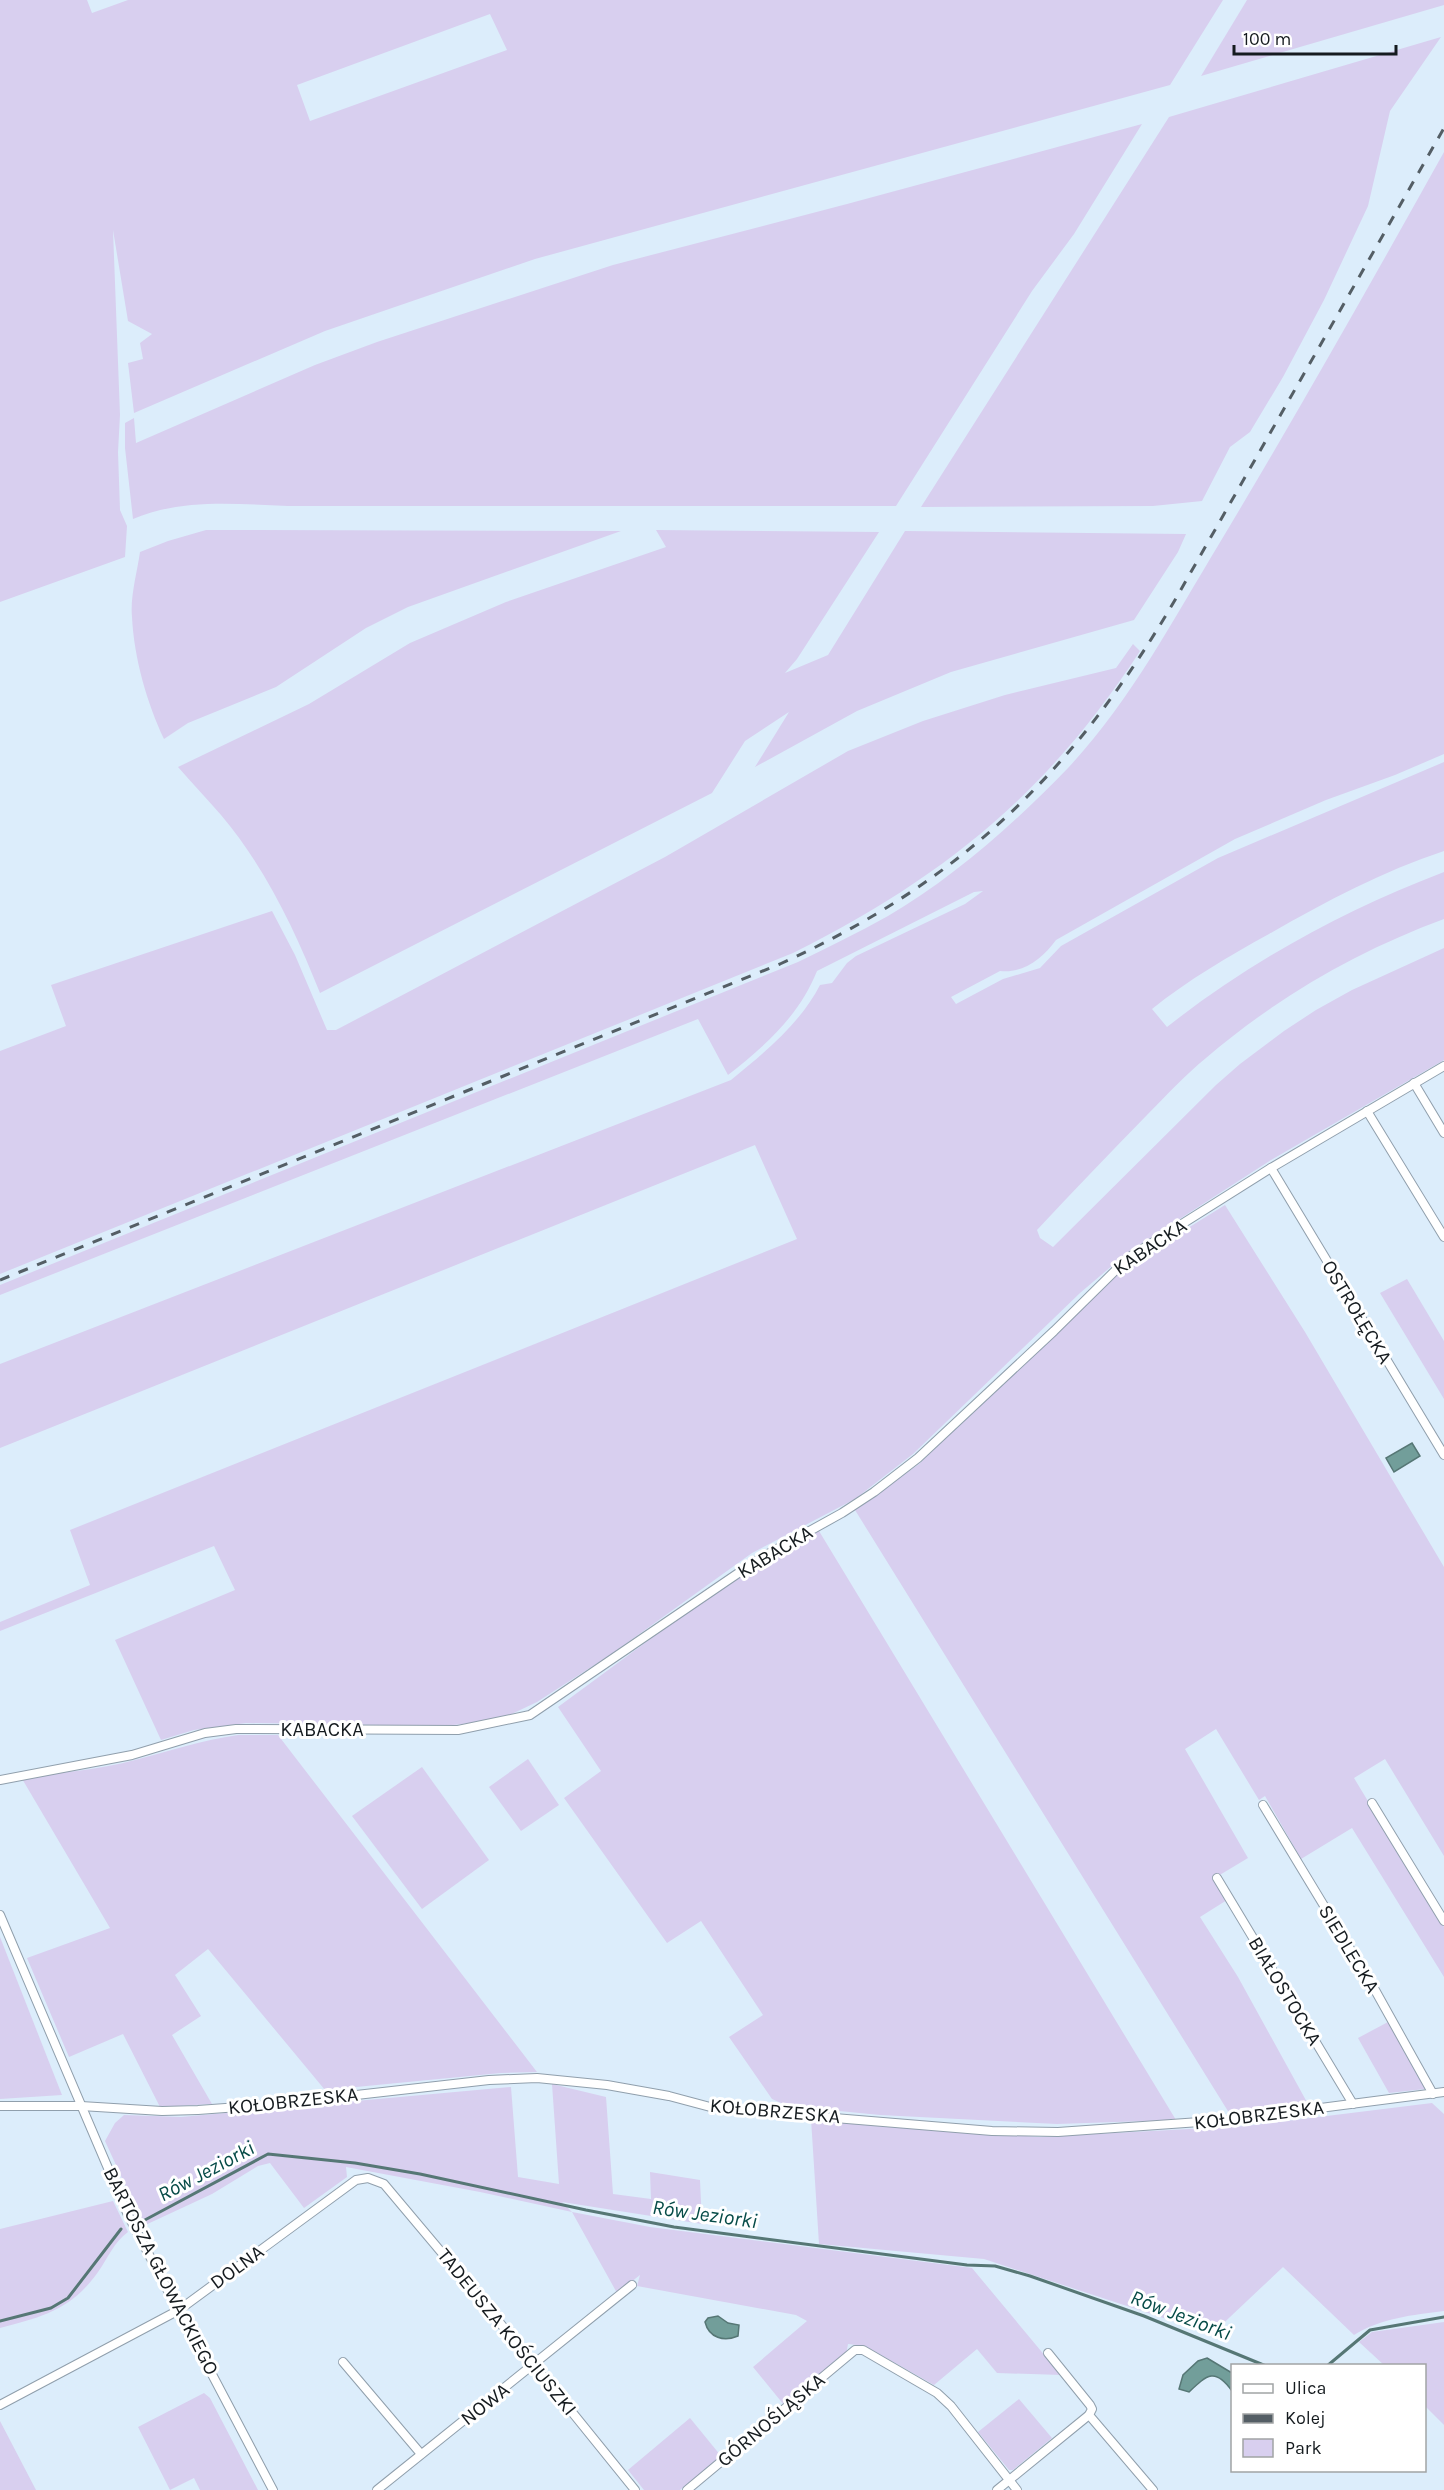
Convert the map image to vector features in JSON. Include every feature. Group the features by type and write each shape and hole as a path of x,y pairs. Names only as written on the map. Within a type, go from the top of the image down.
{"street":[{"name":"KABACKA","path":"0,1780 132,1755 205,1733 236,1729 458,1730 530,1715 759,1559 842,1513 874,1492 925,1451 1054,1331 1128,1258 1271,1168 1444,1066"},
{"path":"1414,1083 1444,1133"},
{"path":"1367,1111 1444,1238"},
{"name":"OSTROŁĘCKA","path":"1271,1168 1444,1455"},
{"path":"1372,1803 1444,1921"},
{"name":"SIEDLECKA","path":"1263,1805 1375,1990 1432,2094"},
{"name":"BIAŁOSTOCKA","path":"1217,1878 1353,2104"},
{"name":"BARTOSZA GŁOWACKIEGO","path":"0,1915 128,2216 273,2490"},
{"name":"KOŁOBRZESKA","path":"0,2106 81,2106 142,2111 198,2110 268,2106 489,2080 537,2078 607,2085 669,2096 714,2108 992,2131 1058,2132 1228,2120 1444,2092"},
{"name":"DOLNA","path":"0,2405 179,2310 356,2180 374,2179"},
{"name":"TADEUSZA KOŚCIUSZKI","path":"374,2179 384,2184 635,2490"},
{"name":"NOWA","path":"377,2490 632,2285"},
{"name":"GÓRNOŚLĄSKA","path":"687,2490 855,2350 870,2352 937,2393 951,2406 1009,2480"},
{"path":"997,2490 1089,2415 1092,2409 1048,2353"},
{"path":"344,2362 421,2454"},
{"path":"1089,2415 1153,2490"},
{"path":"1009,2480 1017,2490"}],"green space":[{"path":"0,0 87,0 92,13 128,0 1223,0 1170,85 535,259 325,331 134,413 128,363 143,359 140,343 152,334 128,321 113,230 120,415 118,452 120,510 127,526 125,557 0,602","holes":["490,14 507,50 310,121 297,85"]},
{"path":"1247,0 1444,0 1444,5 1201,76"},
{"path":"1441,37 1390,111 1368,206 1324,300 1283,377 1250,432 1230,447 1202,501 1153,506 921,507 1169,117"},
{"path":"1142,124 1074,234 1032,291 896,506 209,504 171,508 133,519 125,448 125,423 134,418 136,443 315,365 377,342 613,265"},
{"path":"1444,152 1444,754 1326,800 1235,839 1056,940 1039,959 1032,963 1017,970 1000,971 951,997 956,1004 1003,979 1040,968 1061,946 1218,858 1444,762 1444,851 1377,878 1311,910 1209,969 1152,1009 1167,1027 1232,980 1300,939 1370,903 1444,872 1444,919 1349,961 1289,996 1233,1036 1183,1078 1078,1186 1037,1230 1040,1238 1053,1247 1216,1085 1284,1031 1352,990 1444,948 1444,1060 1271,1160 1127,1253 1080,1293 913,1454 855,1499 752,1553 613,1653 537,1702 501,1719 446,1726 246,1723 194,1730 161,1740 115,1640 235,1590 214,1546 0,1631 0,1622 90,1585 70,1530 797,1239 755,1145 0,1448 0,1364 731,1080 792,1025 820,985 832,983 847,963 856,956 965,904 983,891 974,892 817,971 801,1002 780,1029 728,1075 698,1019 0,1295 0,1285 798,962 888,916 959,867 1005,829 1068,768 1090,743 1131,688 1277,446"},
{"path":"206,530 621,531 408,607 366,628 276,687 188,723 164,739 142,680 133,633 132,601 140,552"},
{"path":"656,530 879,532 797,659 785,673 828,655 905,531 1186,534 1178,552 1134,620 951,672 857,711 755,767 789,712 745,741 712,793 320,993 278,900 252,856 221,815 178,767 309,704 410,643 506,602 666,547"},
{"path":"1133,644 1140,651 1105,702 1068,748 1029,789 988,827 944,862 898,894 847,924 793,953 0,1274 0,1051 66,1026 51,985 272,911 295,955 327,1030 336,1030 665,857 848,751 923,721 1005,695 1116,668"},
{"path":"1225,1205 1305,1332 1444,1567 1444,1856 1385,1759 1354,1778 1444,1927 1444,1977 1352,1828 1301,1859 1265,1796 1259,1800 1216,1729 1185,1749 1248,1858 1213,1879 1227,1900 1200,1917 1238,1977 1308,2104 1231,2116 855,1510 919,1464 1099,1290 1133,1262"},
{"path":"1407,1279 1444,1341 1444,1399 1380,1293"},
{"path":"819,1531 1176,2120 1057,2124 880,2115 788,2106 772,2099 729,2037 763,2015 701,1921 667,1943 564,1798 601,1771 558,1707 676,1620 747,1572"},
{"path":"238,1735 278,1735 537,2072 501,2073 325,2090 208,1949 175,1975 201,2016 172,2035 212,2104 160,2107 123,2034 69,2057 27,1958 110,1928 21,1777 107,1766"},
{"path":"528,1759 559,1805 521,1831 489,1787"},
{"path":"422,1767 489,1860 422,1909 352,1816"},
{"path":"0,1937 62,2095 0,2099"},
{"path":"1388,2022 1425,2089 1389,2093 1358,2038"},
{"path":"552,2084 606,2097 613,2194 651,2199 650,2172 700,2180 702,2224 562,2202 572,2212 346,2167 347,2177 304,2208 270,2163 258,2166 212,2194 141,2227 133,2214 137,2211 105,2141 115,2123 124,2115 181,2117 511,2087 518,2177 559,2184"},
{"path":"1432,2103 1444,2114 1444,2311 1386,2321 1354,2335 1283,2267 1212,2334 984,2259 819,2244 811,2119 1039,2137 1246,2126"},
{"path":"113,2201 128,2232 115,2245 88,2285 66,2304 55,2310 0,2328 0,2229"},
{"path":"572,2212 650,2227 972,2268 1061,2375 997,2373 977,2349 934,2385 865,2346 848,2344 846,2355 784,2405 753,2367 807,2321 796,2315 637,2286 640,2275 617,2293"},
{"path":"1444,2322 1444,2425 1426,2407 1426,2364 1383,2364 1359,2342 1372,2332"},
{"path":"204,2393 210,2398 258,2490 200,2490 194,2478 170,2490 138,2427"},
{"path":"1019,2399 1052,2438 1013,2470 1009,2470 978,2432"},
{"path":"690,2418 721,2456 680,2490 644,2490 628,2470"},
{"path":"0,2421 36,2490 0,2490"}],"shaded area":[{"path":"1412,1443 1420,1456 1394,1472 1386,1458"},
{"path":"718,2316 728,2323 739,2325 738,2336 728,2339 710,2332 705,2322 708,2318"},
{"path":"1207,2358 1231,2372 1231,2390 1216,2376 1206,2378 1189,2392 1179,2389 1183,2375 1198,2361"}],"waterway":[{"name":"Rów Jeziorki","path":"143,2221 268,2154 355,2163 420,2174 674,2227 967,2265 995,2266 1144,2316 1261,2364"},
{"name":"Rów Jeziorki","path":"0,2321 51,2308 68,2298 121,2229"},
{"name":"Rów Jeziorki","path":"1329,2364 1370,2330 1444,2317"}],"railway":[{"path":"0,1280 780,964 845,932 904,897 958,858 1008,815 1054,769 1097,717 1137,661 1175,600 1444,128"}]}
